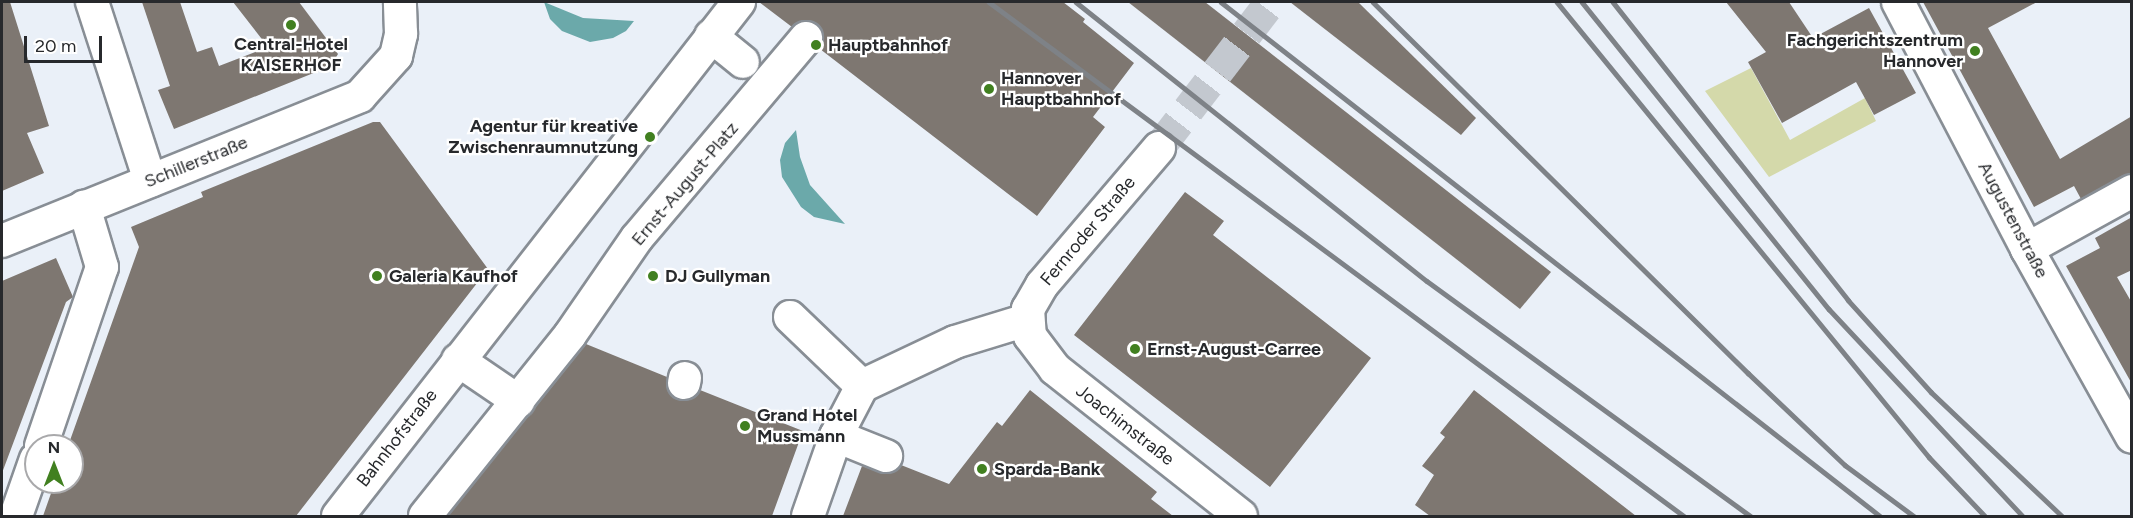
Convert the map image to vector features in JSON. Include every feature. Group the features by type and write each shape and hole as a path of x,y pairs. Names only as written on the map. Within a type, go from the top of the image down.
{"street":[{"path":"92,2 150,181"},
{"name":"Schillerstraße","path":"2,241 360,96 396,56 401,34 400,2"},
{"path":"739,2 711,36 743,62"},
{"name":"Augustenstraße","path":"1898,2 2027,249 2132,437"},
{"name":"Bahnhofstraße","path":"338,516 509,293 711,36"},
{"name":"Ernst-August-Platz","path":"497,389 570,335 637,238 806,38"},
{"name":"Fernroder Straße","path":"1027,320 1032,300 1042,285 1159,148"},
{"path":"2027,249 2132,191"},
{"path":"44,434 102,267 84,207"},
{"path":"790,317 862,386"},
{"path":"808,516 836,436 862,386 955,342 1027,320"},
{"name":"Joachimstraße","path":"1027,320 1030,336 1055,369 1241,516"},
{"path":"425,516 494,440 497,389 458,360"},
{"path":"836,436 886,456"},
{"path":"16,516 24,493"}],"green space":[{"path":"1751,68 1790,140 1865,98 1876,121 1769,177 1705,91"}],"water":[{"path":"544,2 583,18 634,21 626,31 613,38 590,42 562,31 550,19"},
{"path":"796,130 800,157 810,185 845,224 814,217 801,207 782,177 780,160 785,143"}],"building":[{"path":"2,2 10,2 49,126 27,133 44,173 2,191"},
{"path":"142,2 180,2 197,52 212,47 219,66 268,47 233,2 299,2 338,54 331,66 174,129 158,90 170,86"},
{"path":"759,2 1063,2 1085,19 1083,22 1134,63 1093,117 1105,127 1037,216 820,49 823,32 817,24 800,21 792,27"},
{"path":"1128,2 1205,2 1551,272 1520,309"},
{"path":"1290,2 1358,2 1476,118 1461,135"},
{"path":"1726,2 1789,2 1813,38 1869,8 1916,93 1874,115 1856,82 1782,123 1748,62 1766,52"},
{"path":"1923,2 2037,2 1988,28 2060,159 2132,116 2132,172 2081,199 2074,186 2034,207"},
{"path":"373,122 380,122 488,269 296,516 43,516 51,494 84,494 84,434 72,434 139,247 131,227 203,197 201,192"},
{"name":"Ernst-August-Carree","path":"1185,192 1224,221 1213,235 1371,358 1270,487 1074,335"},
{"path":"2132,217 2132,270 2117,277 2132,303 2132,384 2066,266 2100,248 2095,238"},
{"path":"56,258 73,297 66,302 2,473 2,281"},
{"path":"586,344 667,377 667,389 680,400 690,400 700,390 803,431 772,516 448,516"},
{"path":"1030,390 1157,492 1151,499 1173,516 843,516 862,466 888,474 901,465 949,484 997,422 1002,426"},
{"path":"1474,390 1636,516 1430,516 1415,505 1434,475 1422,466 1445,437 1440,433"}],"tunnel":[{"path":"1159,148 1271,2"}],"railway":[{"path":"989,2 1684,516"},
{"path":"1076,2 1427,281 1751,516"},
{"path":"1221,2 1880,516"},
{"path":"1373,2 1748,373 1845,465 1914,516"},
{"path":"1557,2 1929,457 1985,516"},
{"path":"1582,2 1829,309 2023,516"},
{"path":"1613,2 1848,300 1931,392 2062,516"}],"place":[{"name":"Central-Hotel KAISERHOF","path":"291,25"},
{"name":"Hauptbahnhof","path":"816,45"},
{"name":"Fachgerichtszentrum Hannover","path":"1975,51"},
{"name":"Hannover Hauptbahnhof","path":"989,89"},
{"name":"Agentur für kreative Zwischenraumnutzung","path":"650,137"},
{"name":"Galeria Kaufhof","path":"377,276"},
{"name":"DJ Gullyman","path":"653,276"},
{"name":"Ernst-August-Carree","path":"1135,349"},
{"name":"Grand Hotel Mussmann","path":"745,426"},
{"name":"Sparda-Bank","path":"982,469"}]}
